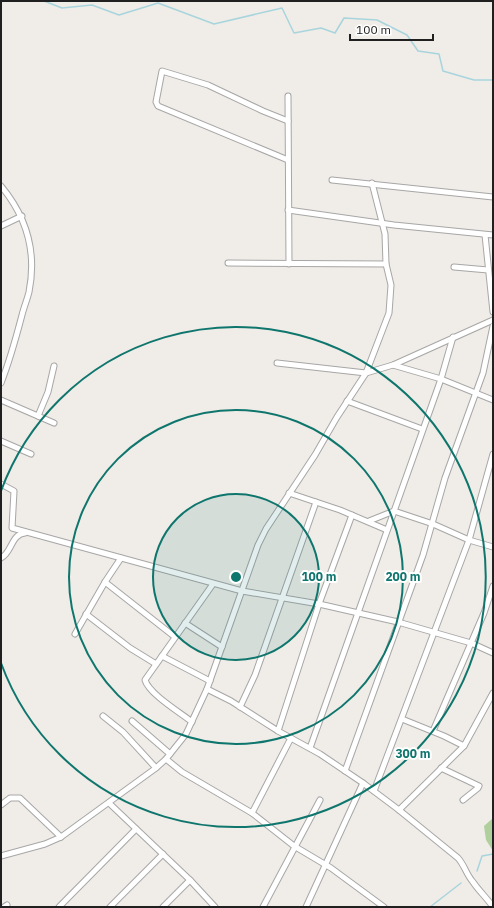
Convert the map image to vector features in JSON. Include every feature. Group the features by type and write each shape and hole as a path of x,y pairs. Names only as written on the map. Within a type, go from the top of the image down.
{"street":[{"path":"288,121 208,85 162,71 156,102 158,106 288,160"},
{"path":"288,96 289,264"},
{"path":"332,180 372,183 493,197"},
{"path":"1,856 45,844 61,837 156,768 170,754 192,722 210,681 258,545 289,493 315,455 347,401 366,373 389,313 391,285 386,264 385,234 372,183"},
{"path":"1,186 22,216 31,247 32,274 14,348 1,383"},
{"path":"288,210 493,235"},
{"path":"1,226 22,216"},
{"path":"485,235 493,312"},
{"path":"228,263 386,264"},
{"path":"454,267 488,270"},
{"path":"277,363 366,373 393,365 493,320"},
{"path":"345,771 433,524 448,471 476,394 489,349 493,326"},
{"path":"310,748 441,379 453,337"},
{"path":"393,365 441,379 493,400"},
{"path":"38,416 48,392 54,366"},
{"path":"1,400 54,423"},
{"path":"347,401 422,429"},
{"path":"1,441 31,454"},
{"path":"374,791 469,540 493,454"},
{"path":"1,484 14,491 12,528 212,584 242,591 318,604 398,622 471,643 493,653"},
{"path":"289,493 369,521 388,530"},
{"path":"240,707 255,675 316,502"},
{"path":"369,521 394,511 433,524 469,540 493,546"},
{"path":"278,731 318,604 352,515"},
{"path":"1,558 6,555 19,535 24,533 32,533"},
{"path":"75,634 105,582 121,558"},
{"path":"105,582 175,637"},
{"path":"192,722 147,684 145,680 212,584"},
{"path":"433,731 471,643 493,586"},
{"path":"86,614 130,648 156,664"},
{"path":"185,623 222,646"},
{"path":"162,656 210,681"},
{"path":"207,689 310,748 363,783 399,810 465,865 467,875 493,907"},
{"path":"399,810 464,746 493,693"},
{"path":"103,716 123,732 156,768"},
{"path":"402,718 464,746"},
{"path":"132,721 170,754"},
{"path":"252,813 291,738"},
{"path":"166,759 182,772 252,813 294,846 326,865 384,907"},
{"path":"441,768 479,786 463,800"},
{"path":"306,907 363,783"},
{"path":"1,805 10,798 20,798 61,837"},
{"path":"263,907 294,846 320,800"},
{"path":"109,803 190,880 215,907"},
{"path":"59,907 136,829"},
{"path":"110,907 163,854"},
{"path":"163,907 190,880"}],"green space":[{"path":"493,818 493,851 486,840 484,826"}],"waterway":[{"path":"44,1 62,8 92,5 119,15 158,3 214,24 282,8 294,33 321,28 335,33 344,18 377,20 407,35 418,51 439,54 443,71 474,80 493,80"},
{"path":"477,871 482,856 493,854"},
{"path":"430,907 461,883"}]}
